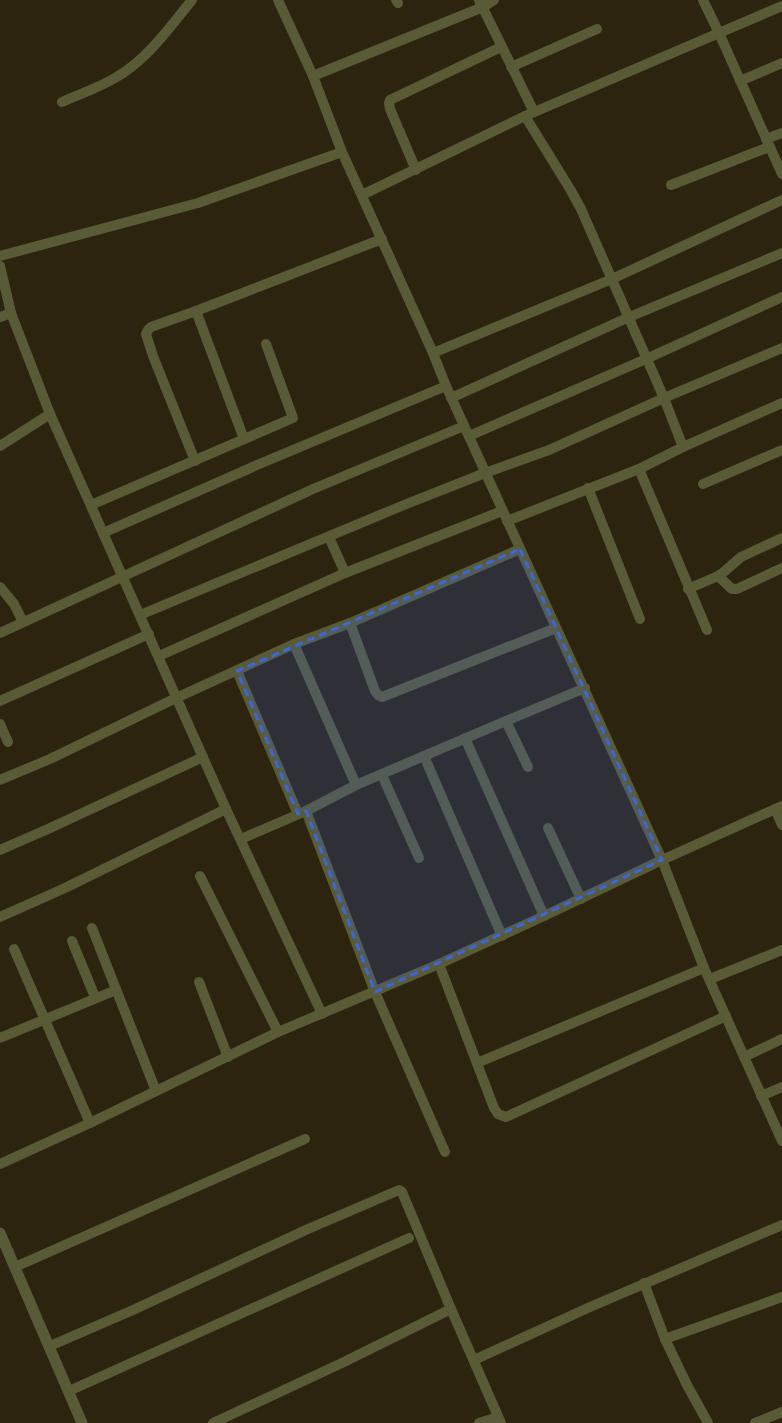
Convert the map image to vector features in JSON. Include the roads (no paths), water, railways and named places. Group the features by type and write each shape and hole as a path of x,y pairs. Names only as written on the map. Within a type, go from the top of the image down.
{"street":[{"path":"62,102 115,78 130,68 144,56 172,26 192,0"},
{"path":"278,0 313,76 342,152 433,353 451,398 585,688 662,860 704,968 781,1138"},
{"path":"313,76 481,3 494,0"},
{"path":"703,0 782,174"},
{"path":"481,3 511,67 529,114 570,189 598,245 628,318 664,398 683,447"},
{"path":"362,195 529,114 782,6"},
{"path":"511,67 598,29"},
{"path":"416,170 390,109 390,100 501,47"},
{"path":"740,81 782,63"},
{"path":"671,185 768,143 782,133"},
{"path":"0,256 198,203 342,152"},
{"path":"433,353 612,279 782,200"},
{"path":"195,461 153,356 146,334 148,330 151,327 196,312 382,239"},
{"path":"451,398 628,318 782,253"},
{"path":"0,266 11,313 50,414 226,809 322,1014"},
{"path":"0,633 313,489 466,431 646,359 782,297"},
{"path":"196,312 244,439"},
{"path":"0,317 11,313"},
{"path":"91,505 293,418 266,344"},
{"path":"140,615 404,505 549,450 664,398 782,348"},
{"path":"103,533 264,462 446,386"},
{"path":"507,521 639,469 683,447 782,403"},
{"path":"0,446 50,414"},
{"path":"703,484 782,450"},
{"path":"639,469 706,630"},
{"path":"588,488 640,619"},
{"path":"159,656 345,573 502,511"},
{"path":"329,537 345,573"},
{"path":"688,588 718,576 741,557 782,538"},
{"path":"0,780 50,759 176,698 294,644 520,550"},
{"path":"718,576 732,589 737,589 782,568"},
{"path":"0,587 14,604 23,622"},
{"path":"350,622 375,691 382,697 556,628"},
{"path":"0,701 149,634"},
{"path":"294,644 356,785"},
{"path":"237,671 302,812 375,992 445,1152"},
{"path":"241,839 302,812 356,785 506,720 585,688"},
{"path":"506,720 528,767"},
{"path":"0,727 8,742"},
{"path":"465,738 544,916"},
{"path":"424,756 502,936"},
{"path":"0,850 203,757"},
{"path":"382,775 420,858"},
{"path":"0,1164 90,1123 278,1032 375,992 502,936 662,860 778,808 782,825"},
{"path":"0,917 65,888 226,809"},
{"path":"548,828 581,899"},
{"path":"200,876 278,1032"},
{"path":"92,928 156,1091"},
{"path":"72,941 95,997"},
{"path":"14,949 90,1123"},
{"path":"710,979 782,950"},
{"path":"438,964 494,1108 498,1114 506,1117 726,1016"},
{"path":"477,1063 704,968"},
{"path":"199,982 228,1057"},
{"path":"0,1038 45,1020 95,997 116,990"},
{"path":"744,1057 782,1039"},
{"path":"762,1096 782,1087"},
{"path":"15,1267 305,1139"},
{"path":"50,1346 133,1310 315,1226 400,1190 500,1420 480,1423"},
{"path":"474,1360 644,1283 782,1225"},
{"path":"0,1233 82,1423"},
{"path":"69,1391 410,1238"},
{"path":"644,1283 665,1340 708,1423"},
{"path":"665,1340 782,1297"},
{"path":"213,1423 344,1362 451,1309"},
{"path":"755,1423 782,1412"}]}
